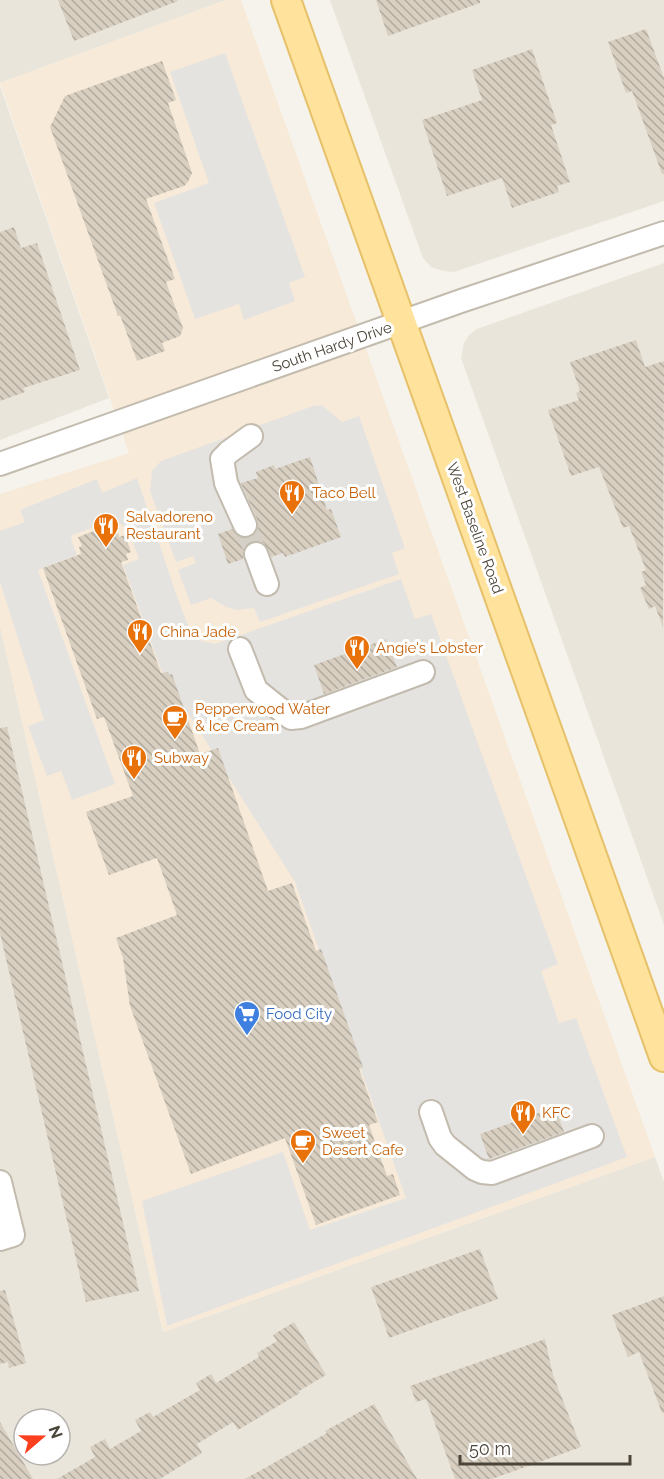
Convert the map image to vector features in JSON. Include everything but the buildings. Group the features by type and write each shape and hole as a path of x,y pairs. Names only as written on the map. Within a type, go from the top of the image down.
{"main road":[{"name":"West Baseline Road","path":"286,0 664,1057"}],"street":[{"name":"South Hardy Drive","path":"0,464 402,322 664,233"},
{"path":"245,525 226,483 222,459 251,436"},
{"path":"256,554 267,584"},
{"path":"240,649 256,690 291,718 301,717 423,672"},
{"path":"431,1112 440,1138 445,1145 482,1172 492,1173 592,1136"},
{"path":"0,1182 6,1237"}],"shaded area":[{"path":"0,0 226,0 0,83"},
{"path":"226,0 241,0 655,1157 163,1332 0,626 0,494 129,453 0,83"},
{"path":"330,0 664,0 664,201 454,272 431,267 423,258"},
{"path":"225,53 305,277 289,283 295,301 244,320 239,304 195,319 154,203 209,183 170,72"},
{"path":"0,86 109,398 0,440"},
{"path":"664,263 664,925 461,358 464,343 477,329"},
{"path":"322,405 342,422 359,416 405,548 392,553 399,574 260,622 254,608 237,610 226,607 211,598 191,605 178,570 196,563 193,556 176,562 150,491 152,471 161,461 313,406"},
{"path":"137,478 176,594 189,628 198,640 215,644 401,579 415,619 431,614 558,964 541,971 559,1023 576,1018 627,1157 167,1326 142,1201 283,1152 310,1230 406,1198 295,882 162,672 123,565 139,559 129,531 121,524 112,521 72,535 71,539 77,555 38,570 115,784 72,800 61,771 47,776 28,726 44,720 0,582 0,531 25,522 20,510 97,479 102,493"},
{"path":"0,626 163,1332 655,1157 664,1182 664,1479 0,1479"}],"tunnel":[{"path":"245,525 256,554"}],"place":[{"name":"Taco Bell","path":"292,516"},
{"name":"Salvadoreno Restaurant","path":"106,549"},
{"name":"China Jade","path":"140,655"},
{"name":"Angie's Lobster","path":"357,671"},
{"name":"Pepperwood Water & Ice Cream","path":"175,741"},
{"name":"Subway","path":"134,781"},
{"name":"Food City","path":"247,1037"},
{"name":"KFC","path":"523,1136"},
{"name":"Sweet Desert Cafe","path":"303,1165"}]}
